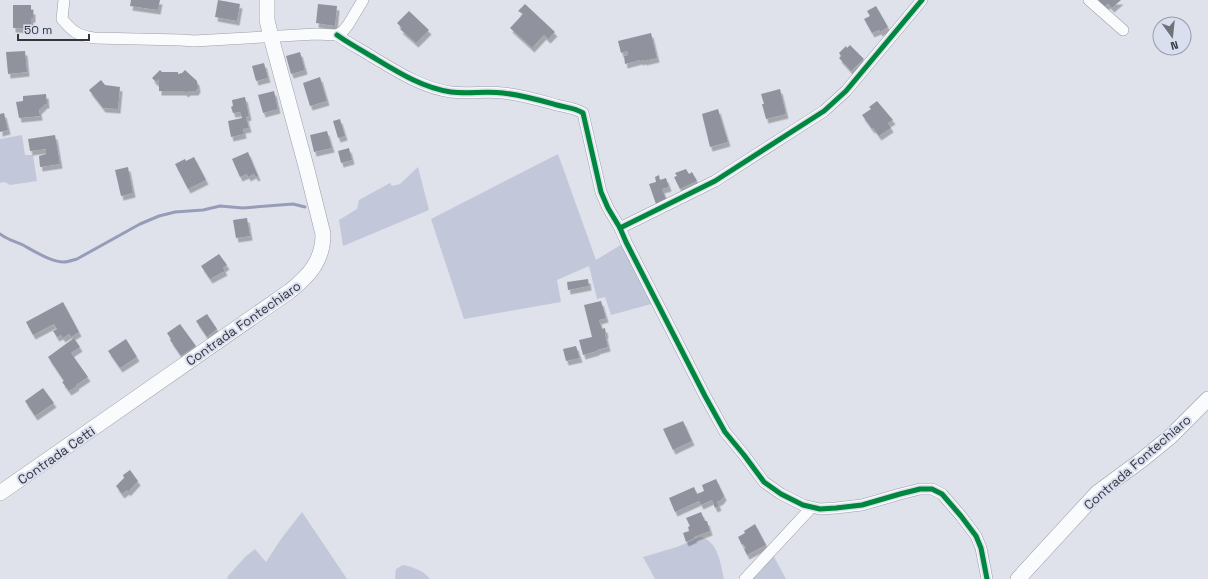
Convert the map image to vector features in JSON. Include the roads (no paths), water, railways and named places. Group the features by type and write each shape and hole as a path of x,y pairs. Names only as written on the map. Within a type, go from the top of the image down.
{"main road":[{"name":"Contrada Fontechiaro","path":"111,416 290,291 304,280 319,258 323,243 323,234 271,37 267,20 267,0"},
{"name":"Contrada Fontechiaro","path":"1018,579 1097,493 1170,437 1208,399"},
{"name":"Contrada Cetti","path":"0,493 111,416"}],"street":[{"path":"64,0 62,19 68,26 83,36 94,38 194,41 316,34 337,35 348,43 407,77 430,87 452,92 503,93 570,107 583,113 600,192 725,432 764,482 781,494 803,505 820,509 862,505 920,489 932,489 942,494 976,536 982,548 987,579"},
{"path":"337,35 348,25 362,0"},
{"path":"620,228 715,181 824,112 846,91 922,0"},
{"path":"1089,0 1123,30"},
{"path":"745,579 811,508"}],"waterway":[{"path":"0,234 48,258 59,262 66,262 77,259 140,224 159,216 175,212 203,210 220,206 243,208 293,204 305,207"}]}
